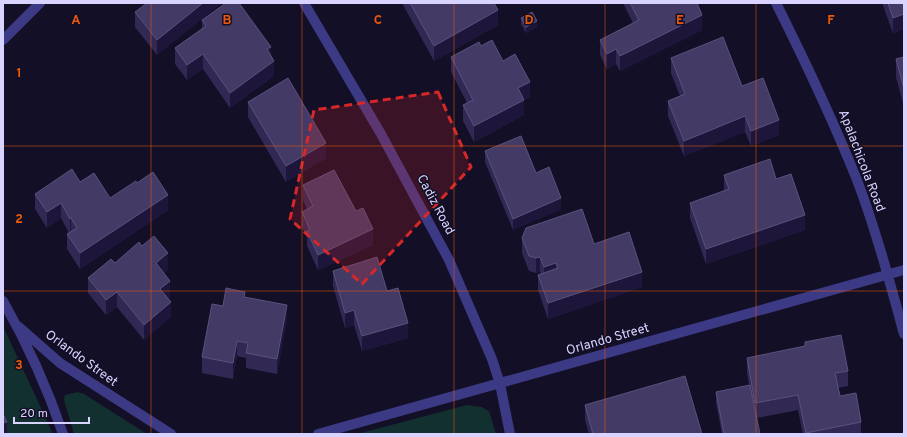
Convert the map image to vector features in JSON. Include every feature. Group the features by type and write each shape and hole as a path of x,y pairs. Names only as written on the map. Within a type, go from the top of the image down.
{"street":[{"path":"3,40 40,3"},
{"name":"Cadiz Road","path":"304,3 381,134 449,260 482,334 500,384 510,434"},
{"name":"Apalachicola Road","path":"776,3 812,75 857,181 888,274 904,334"},
{"name":"Orlando Street","path":"318,434 904,270"},
{"path":"3,301 19,327 44,383 63,434"},
{"name":"Orlando Street","path":"19,327 60,363 171,434"}],"highlighted area":[{"path":"438,92 471,167 362,284 290,219 314,110"}],"green space":[{"path":"3,326 53,434 3,434"},
{"path":"78,392 84,394 147,434 74,434 64,400 65,395"},
{"path":"467,405 482,407 489,411 496,434 357,434"}],"building":[{"path":"147,3 203,3 157,40 135,12"},
{"path":"226,3 239,3 271,47 267,49 274,61 230,93 203,54 187,65 175,48 206,26 202,20"},
{"path":"410,3 494,3 498,10 434,46"},
{"path":"630,3 697,3 702,15 620,56 616,49 607,54 600,40 639,20"},
{"path":"888,3 904,3 904,14 893,18"},
{"path":"532,12 537,21 526,27 521,18"},
{"path":"723,37 742,86 763,78 779,120 751,131 745,116 684,141 668,101 685,94 671,58"},
{"path":"492,40 503,61 515,54 530,82 518,88 524,100 474,126 463,105 473,100 451,57 479,42 481,46"},
{"path":"904,57 904,89 896,59"},
{"path":"288,78 326,143 286,166 248,102"},
{"path":"521,136 536,173 549,167 561,198 513,219 485,151"},
{"path":"770,159 776,179 791,174 805,215 706,249 690,203 729,189 724,175"},
{"path":"72,169 80,182 94,173 110,198 153,172 168,195 80,253 67,234 77,228 61,203 47,212 35,194"},
{"path":"334,170 356,211 363,208 373,229 318,255 307,231 310,230 302,212 313,206 303,185"},
{"path":"582,209 594,244 629,232 642,272 548,303 538,275 558,268 556,263 544,267 540,257 536,258 529,256 522,238 526,228"},
{"path":"154,236 168,253 156,263 170,281 160,289 171,302 144,325 117,292 106,300 88,278 111,259 115,263 139,242 142,246"},
{"path":"377,257 387,291 398,288 408,323 362,336 354,310 345,313 333,271"},
{"path":"226,288 245,292 244,297 287,305 277,359 246,353 248,343 237,341 233,363 202,357 212,304 223,306"},
{"path":"841,335 848,371 835,373 840,396 856,393 861,422 806,433 798,395 755,403 747,358 805,346 805,342"},
{"path":"685,376 702,434 593,434 585,405"},
{"path":"750,385 760,434 724,434 716,392"},
{"path":"3,414 7,422 3,423"}]}
